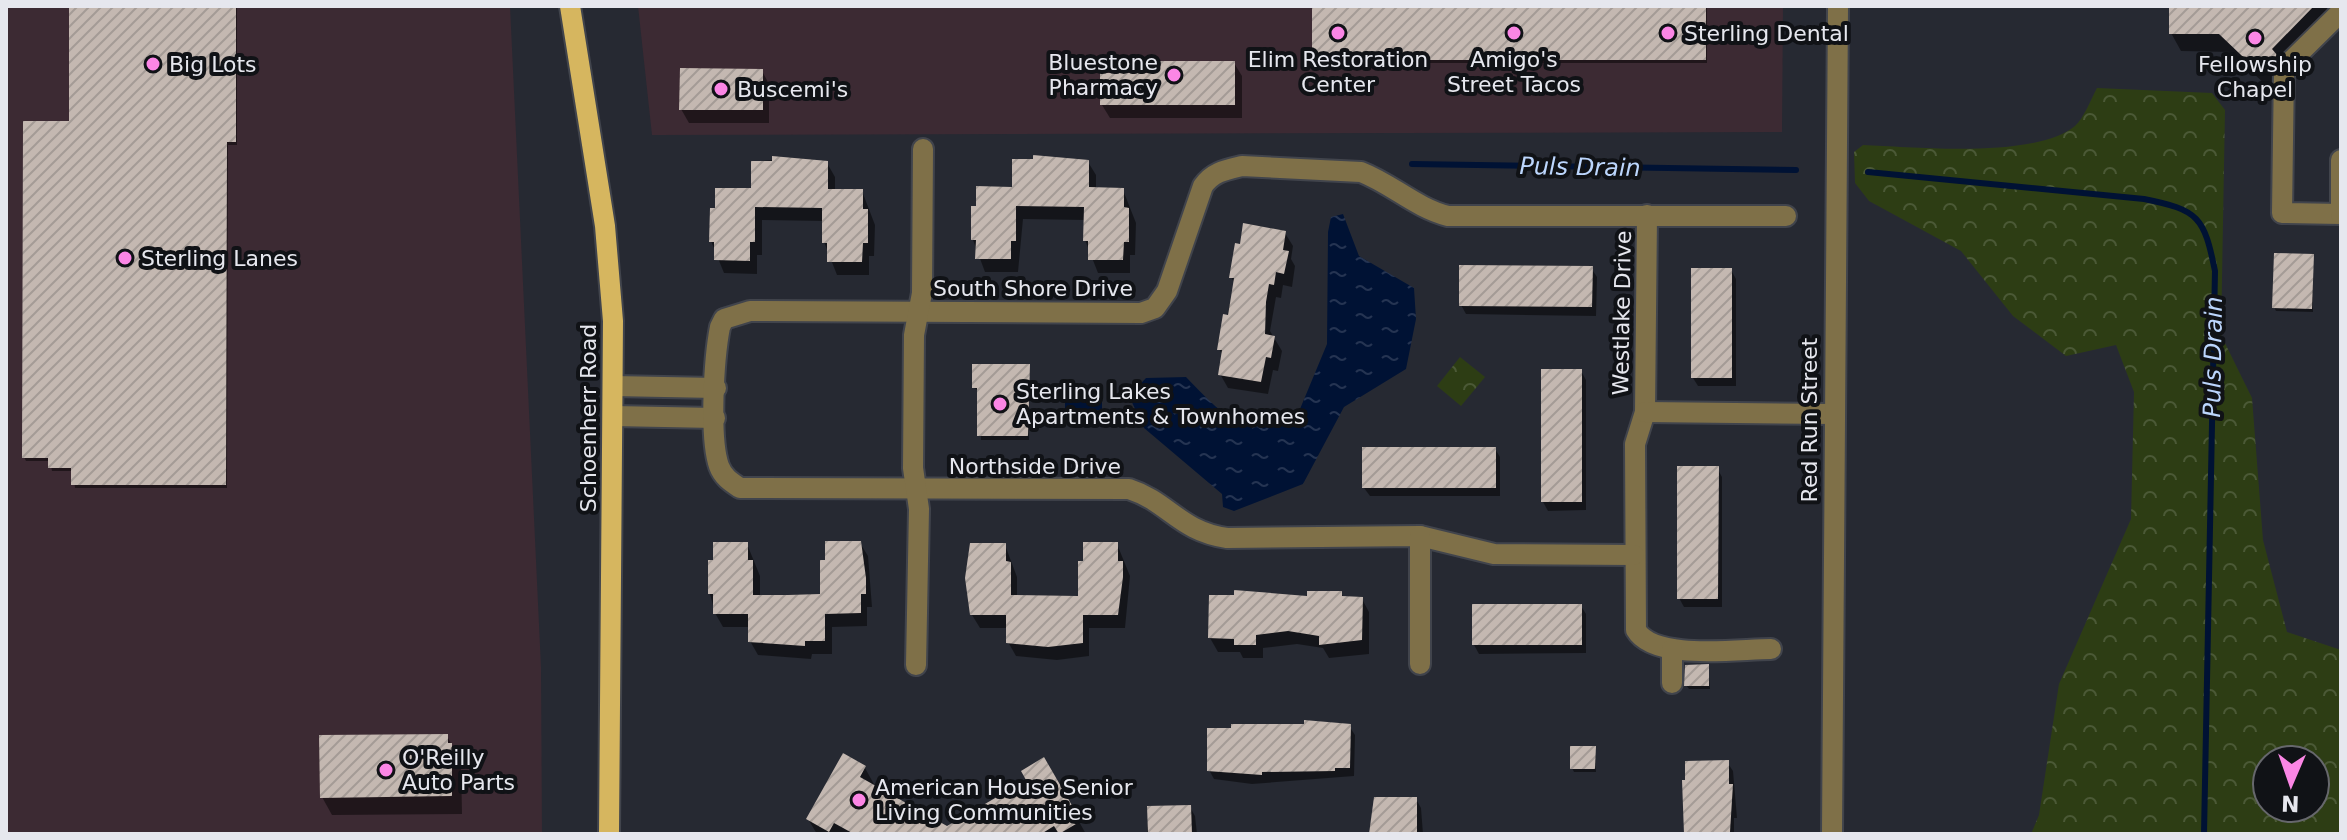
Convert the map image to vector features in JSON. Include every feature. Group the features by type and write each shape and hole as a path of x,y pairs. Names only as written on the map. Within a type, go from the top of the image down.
{"main road":[{"name":"Schoenherr Road","path":"570,6 605,226 613,321 609,834"}],"street":[{"name":"Red Run Street","path":"1832,834 1838,6"},
{"path":"2341,12 2284,68 2282,213 2341,214 2341,160"},
{"path":"916,665 919,509 916,489 914,335 922,293 923,149"},
{"name":"South Shore Drive","path":"716,404 720,327 724,319 735,314 1141,313 1155,308 1167,291 1203,186 1222,170 1242,166 1361,172 1379,179 1430,212 1448,216 1647,215"},
{"path":"1647,215 1786,216"},
{"name":"Westlake Drive","path":"1647,215 1645,412 1635,444 1636,630 1650,645 1672,649"},
{"path":"613,386 716,404"},
{"path":"613,416 716,404"},
{"name":"Northside Drive","path":"716,404 718,465 725,478 740,488 1129,489 1143,493 1184,525 1212,536 1420,536 1494,554 1634,555"},
{"name":"Westlake Drive","path":"1645,412 1833,414"},
{"path":"1420,536 1420,664"},
{"path":"1672,683 1672,649 1771,649"}],"shaded area":[{"path":"6,6 510,6 541,667 542,834 6,834"},
{"path":"638,6 1783,6 1782,132 652,135"}],"green space":[{"path":"2097,88 2212,93 2225,110 2221,335 2252,398 2263,540 2287,632 2341,650 2341,834 2031,834 2039,815 2059,684 2131,519 2134,392 2116,345 2066,356 2013,316 1961,251 1869,201 1855,183 1854,152 1863,145 1974,149 2032,143 2075,126"},
{"path":"1460,357 1485,377 1461,406 1437,386"}],"water":[{"path":"1343,214 1359,256 1414,288 1416,319 1406,369 1344,407 1303,484 1234,511 1223,507 1222,494 1144,428 1129,396 1146,378 1186,377 1223,412 1245,423 1295,421 1327,344 1328,232 1331,217"},
{"path":"1069,389 1097,389 1097,393 1102,393 1102,410 1097,410 1097,414 1069,414 1065,409 1065,393 1069,393"}],"building":[{"path":"69,6 236,6 236,142 227,142 226,485 71,485 71,468 48,468 48,458 22,458 23,121 69,121"},
{"path":"1312,6 1706,6 1706,60 1312,60"},
{"name":"Fellowship Chapel","path":"2169,6 2314,6 2272,49 2278,56 2261,74 2219,34 2169,34"},
{"path":"1152,61 1235,61 1235,105 1100,105 1100,73 1152,73"},
{"name":"Buscemi's","path":"680,68 763,69 763,110 679,110"},
{"path":"1033,155 1089,160 1089,187 1124,188 1124,207 1129,208 1129,242 1124,242 1123,260 1088,260 1088,241 1083,241 1084,207 1016,206 1016,241 1011,241 1011,259 975,259 976,240 971,240 971,206 976,206 976,186 1012,187 1012,159 1033,159"},
{"path":"772,156 828,161 828,189 863,189 863,209 868,209 868,243 863,243 862,262 827,262 827,243 822,243 822,208 755,207 755,242 750,242 750,261 714,260 714,242 709,242 710,208 715,208 715,188 751,188 751,161 772,161"},
{"path":"1243,223 1286,231 1283,250 1289,251 1284,274 1276,272 1274,285 1269,284 1265,334 1275,336 1271,358 1266,357 1261,382 1218,375 1222,350 1217,350 1223,314 1228,315 1234,278 1229,278 1235,243 1240,244"},
{"path":"2274,253 2314,254 2312,309 2272,308"},
{"path":"1459,265 1593,266 1592,307 1459,306"},
{"path":"1691,268 1732,268 1732,378 1691,378"},
{"name":"Sterling Lakes Apartments & Townhomes","path":"972,364 1030,364 1028,436 977,436 977,388 972,388"},
{"path":"1541,369 1582,369 1582,502 1541,502"},
{"path":"1362,447 1496,447 1496,488 1362,488"},
{"path":"1677,466 1719,466 1718,599 1677,599"},
{"path":"825,541 861,541 866,594 861,594 861,613 825,614 825,641 805,641 805,646 748,642 748,614 713,614 713,594 708,594 708,560 713,560 713,542 748,542 748,560 753,560 753,595 788,595 820,594 820,560 825,560"},
{"path":"1083,542 1118,542 1118,561 1123,561 1123,577 1118,615 1083,615 1083,643 1048,647 1006,643 1006,615 970,615 965,578 970,543 1006,543 1006,561 1011,562 1011,595 1078,596 1078,561 1083,561"},
{"path":"1234,590 1307,596 1307,591 1342,591 1342,596 1363,597 1362,640 1319,645 1319,636 1288,631 1256,635 1256,645 1234,645 1234,639 1208,638 1209,595 1234,595"},
{"path":"1472,604 1582,604 1582,645 1472,645"},
{"path":"1709,664 1709,686 1684,686 1685,665"},
{"path":"1304,720 1351,724 1350,768 1262,772 1262,775 1207,771 1207,728 1231,728 1231,724 1304,724"},
{"name":"O'Reilly Auto Parts","path":"448,734 448,743 452,743 452,796 320,798 319,735"},
{"path":"1570,746 1596,746 1595,769 1570,769"},
{"name":"American House Senior Living Communities","path":"843,753 866,766 860,777 947,826 1026,780 1021,771 1044,757 1081,821 1059,834 1054,826 1041,834 854,834 834,823 829,832 806,819"},
{"path":"1729,760 1729,784 1733,784 1730,832 1684,834 1682,780 1685,780 1685,761"},
{"path":"1374,797 1417,797 1417,834 1369,834"},
{"path":"1191,805 1192,834 1148,834 1147,806"}],"waterway":[{"name":"Puls Drain","path":"1412,164 1796,170"},
{"name":"Puls Drain","path":"1868,172 2144,199 2188,212 2202,227 2215,271 2204,834"}],"place":[{"name":"Elim Restoration Center","path":"1338,33"},
{"name":"Amigo's Street Tacos","path":"1514,33"},
{"name":"Sterling Dental","path":"1668,33"},
{"name":"Fellowship Chapel","path":"2255,38"},
{"name":"Big Lots","path":"153,64"},
{"name":"Bluestone Pharmacy","path":"1174,75"},
{"name":"Buscemi's","path":"721,89"},
{"name":"Sterling Lanes","path":"125,258"},
{"name":"Sterling Lakes Apartments & Townhomes","path":"1000,404"},
{"name":"O'Reilly Auto Parts","path":"386,770"},
{"name":"American House Senior Living Communities","path":"859,800"}]}
